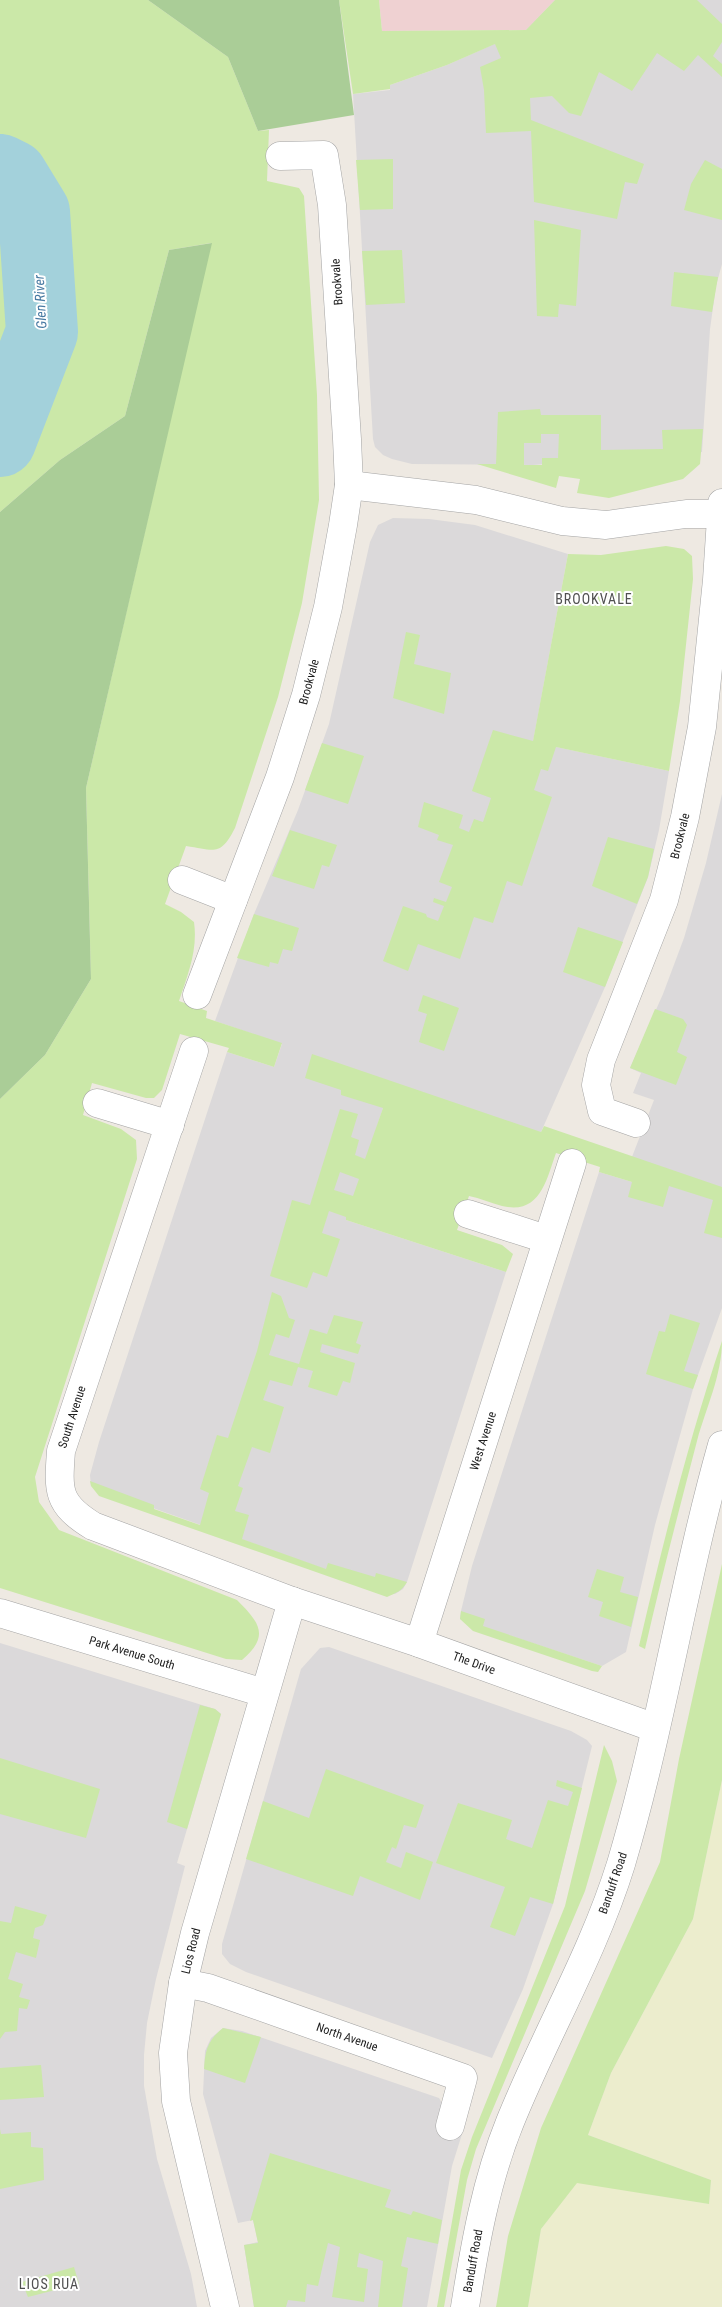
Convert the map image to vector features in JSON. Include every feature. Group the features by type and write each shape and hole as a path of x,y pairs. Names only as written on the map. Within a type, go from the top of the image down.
{"street":[{"name":"Brookvale","path":"197,994 280,778 306,695 328,607 349,484 332,204 324,155 280,156"},
{"path":"349,484 476,500 562,521 606,525 686,514 721,514"},
{"name":"Brookvale","path":"636,1123 602,1111 596,1085 601,1060 664,900 685,817 702,727 717,580 722,504"},
{"path":"182,880 233,900"},
{"name":"South Avenue","path":"194,1051 61,1451 59,1482 64,1500 74,1514 93,1526 292,1601"},
{"path":"97,1103 170,1125"},
{"name":"West Avenue","path":"419,1643 546,1239 572,1163"},
{"path":"468,1214 546,1239"},
{"name":"Banduff Road","path":"465,2307 478,2229 508,2124 554,2026 604,1910 620,1864 655,1728 704,1510 722,1445"},
{"name":"The Drive","path":"292,1601 419,1643 655,1728"},
{"name":"Lios Road","path":"225,2307 176,2101 173,2053 183,1983 264,1693 292,1601"},
{"name":"Park Avenue South","path":"0,1613 264,1693"},
{"name":"North Avenue","path":"183,1983 224,1994 463,2078 450,2126"}],"shaded area":[{"path":"379,0 555,0 526,30 382,31"},
{"path":"555,0 722,0 722,264 716,286 710,329 702,452 533,465 412,464 392,459 383,455 375,447 373,439 353,94 390,90 390,85 447,65 526,30"},
{"path":"393,518 429,519 475,525 568,554 533,742 669,771 659,830 648,877 605,987 541,1132 383,1108 346,1220 506,1272 407,1582 403,1589 395,1594 91,1486 90,1475 99,1442 227,1052 274,1067 282,1044 215,1021 254,914 298,810 329,724 370,542 378,525"},
{"path":"722,794 722,1308 693,1389 675,1453 655,1525 626,1652 602,1666 460,1619 461,1611 472,1566 599,1172 632,1182 630,1162 654,1100 633,1093 641,1073 630,1068 663,994 684,938 706,863"},
{"path":"0,1643 215,1709 221,1714 177,1863 185,1866 156,1979 147,2023 144,2055 144,2086 157,2159 191,2274 197,2307 0,2307"},
{"path":"329,1647 571,1731 587,1740 592,1746 553,1904 523,1989 492,2058 246,1972 230,1964 222,1954 222,1944 301,1669 320,1648"},
{"path":"223,2028 242,2031 439,2098 442,2103 438,2126 462,2134 452,2166 427,2307 254,2307 244,2245 258,2242 253,2220 238,2223 203,2094 205,2051 211,2038"}],"green space":[{"path":"0,0 148,0 228,57 258,131 269,130 267,181 299,188 304,196 317,395 319,500 302,603 278,697 235,828 225,844 216,849 210,850 186,846 165,904 181,912 194,922 195,942 189,972 179,1001 207,1011 206,1018 282,1043 274,1067 227,1052 229,1048 180,1034 162,1090 154,1098 146,1098 92,1083 83,1115 121,1129 136,1140 137,1159 35,1477 39,1502 59,1530 237,1600 251,1616 259,1630 256,1644 242,1660 226,1659 0,1588 0,1099 45,1055 91,979 86,788 211,243 169,250 125,416 60,460 0,512"},
{"path":"148,0 339,0 354,115 258,131 228,57"},
{"path":"339,0 379,0 382,31 526,30 555,0 697,0 722,24 722,42 713,56 722,64 722,77 698,55 684,71 657,53 632,91 599,72 581,116 569,113 552,96 530,98 531,120 644,164 637,184 625,182 617,219 534,202 531,131 486,133 484,90 480,67 501,58 495,44 447,65 390,85 390,89 353,94"},
{"path":"393,159 393,209 360,210 356,160"},
{"path":"705,160 722,169 722,220 684,210 691,184"},
{"path":"534,220 581,230 576,306 559,304 558,317 537,316"},
{"path":"212,243 86,788 91,979 45,1055 0,1099 0,512 60,460 125,416 169,250"},
{"path":"402,250 405,303 366,305 362,251"},
{"path":"674,272 718,277 712,312 671,306"},
{"path":"540,409 541,415 601,415 601,450 663,449 662,430 703,429 700,464 683,479 609,498 577,493 580,479 559,476 556,488 477,464 496,464 498,412","holes":["541,434 559,434 558,458 542,458 542,465 524,465 524,443 541,443"]},
{"path":"666,546 684,549 692,556 693,579 680,701 669,771 556,747 548,771 541,769 534,790 552,797 522,886 507,881 493,923 474,917 460,959 418,944 408,971 383,961 403,906 426,914 427,917 438,921 444,906 433,902 434,898 446,902 452,887 439,882 453,845 437,840 439,835 418,827 424,802 463,815 459,828 469,832 474,819 483,822 491,798 472,791 493,730 533,741 568,554 601,555"},
{"path":"406,632 420,635 414,664 451,673 444,714 393,698"},
{"path":"322,743 364,756 348,804 305,790"},
{"path":"290,830 337,845 329,867 322,865 314,889 272,876"},
{"path":"608,837 654,849 648,877 637,904 592,886"},
{"path":"254,914 299,928 292,951 283,949 278,964 270,962 269,967 237,958"},
{"path":"578,927 623,942 605,987 563,972"},
{"path":"423,995 459,1008 444,1051 419,1042 427,1014 418,1011"},
{"path":"655,1009 683,1019 687,1025 677,1052 687,1057 676,1085 630,1068"},
{"path":"312,1054 541,1132 544,1126 722,1187 722,1238 704,1233 713,1200 669,1186 663,1207 628,1197 632,1182 599,1172 600,1167 556,1153 540,1193 533,1201 525,1205 515,1207 502,1206 469,1196 457,1230 502,1245 513,1254 506,1272 346,1220 346,1217 329,1211 322,1233 340,1239 327,1277 313,1272 307,1288 270,1276 292,1200 310,1205 340,1109 358,1114 351,1137 359,1140 355,1155 365,1159 383,1108 341,1095 341,1090 305,1078","holes":["340,1172 359,1179 353,1196 334,1190"]},
{"path":"272,1292 281,1296 289,1318 295,1320 289,1338 276,1334 269,1355 299,1364 310,1329 327,1334 334,1315 363,1322 356,1343 361,1345 358,1354 322,1344 320,1352 355,1363 350,1383 343,1381 337,1396 308,1387 313,1371 298,1367 292,1386 270,1380 263,1400 284,1407 270,1453 252,1447 238,1486 243,1488 235,1511 249,1515 242,1539 326,1569 328,1563 375,1577 376,1573 407,1582 401,1590 387,1597 99,1496 91,1486 90,1481 154,1505 154,1509 200,1525 209,1493 200,1489 217,1435 228,1438 257,1351"},
{"path":"670,1314 700,1323 684,1371 698,1375 693,1389 646,1374 659,1331 665,1332"},
{"path":"722,1341 716,1379 697,1441 645,1649 639,1646 667,1531 698,1417"},
{"path":"722,1564 722,1780 693,1919 611,2073 588,2135 711,2180 709,2204 577,2183 541,2229 528,2307 496,2307 508,2236 541,2128 660,1862 679,1759"},
{"path":"597,1569 624,1577 620,1592 638,1597 631,1627 599,1616 603,1602 588,1597"},
{"path":"461,1611 485,1619 483,1626 602,1666 598,1672 592,1671 473,1631 460,1619"},
{"path":"200,1705 215,1709 221,1714 187,1829 167,1822"},
{"path":"604,1745 612,1761 617,1781 585,1891 476,2149 467,2180 444,2307 437,2307 461,2170 472,2137 565,1906"},
{"path":"0,1758 100,1789 86,1838 0,1814"},
{"path":"326,1769 424,1805 416,1828 404,1825 396,1849 392,1847 386,1862 401,1868 406,1852 433,1862 420,1900 360,1876 353,1896 246,1859 263,1801 309,1818"},
{"path":"557,1780 582,1788 553,1904 530,1897 515,1936 490,1927 505,1887 436,1863 458,1803 512,1820 506,1839 532,1848 548,1800 568,1806 573,1792 556,1786"},
{"path":"722,1780 722,2307 528,2307 541,2229 577,2182 709,2204 711,2180 588,2135 611,2073 693,1919"},
{"path":"15,1906 47,1915 43,1925 35,1928 33,1938 40,1940 36,1958 16,1952 8,1979 23,1984 19,1997 30,2000 27,2009 19,2008 17,2031 5,2032 0,2039 0,1921 11,1923"},
{"path":"223,2028 261,2037 245,2083 204,2069 208,2046"},
{"path":"41,2065 44,2097 0,2100 0,2068"},
{"path":"0,2129 1,2134 31,2132 31,2147 43,2148 44,2180 0,2189"},
{"path":"270,2153 391,2190 385,2207 411,2215 413,2211 442,2220 438,2244 407,2237 401,2266 408,2268 402,2307 378,2307 383,2261 359,2253 357,2267 368,2269 364,2302 332,2297 340,2247 328,2243 318,2286 307,2284 305,2302 288,2300 286,2307 254,2307 244,2245 258,2243 253,2220 250,2221"},
{"path":"74,2267 79,2284 28,2297 22,2282"}],"waterway":[{"name":"Glen River","path":"0,170 12,176 34,212 42,332 0,441"}],"district":[{"name":"BROOKVALE","path":"594,599"},
{"name":"LIOS RUA","path":"49,2284"}]}
